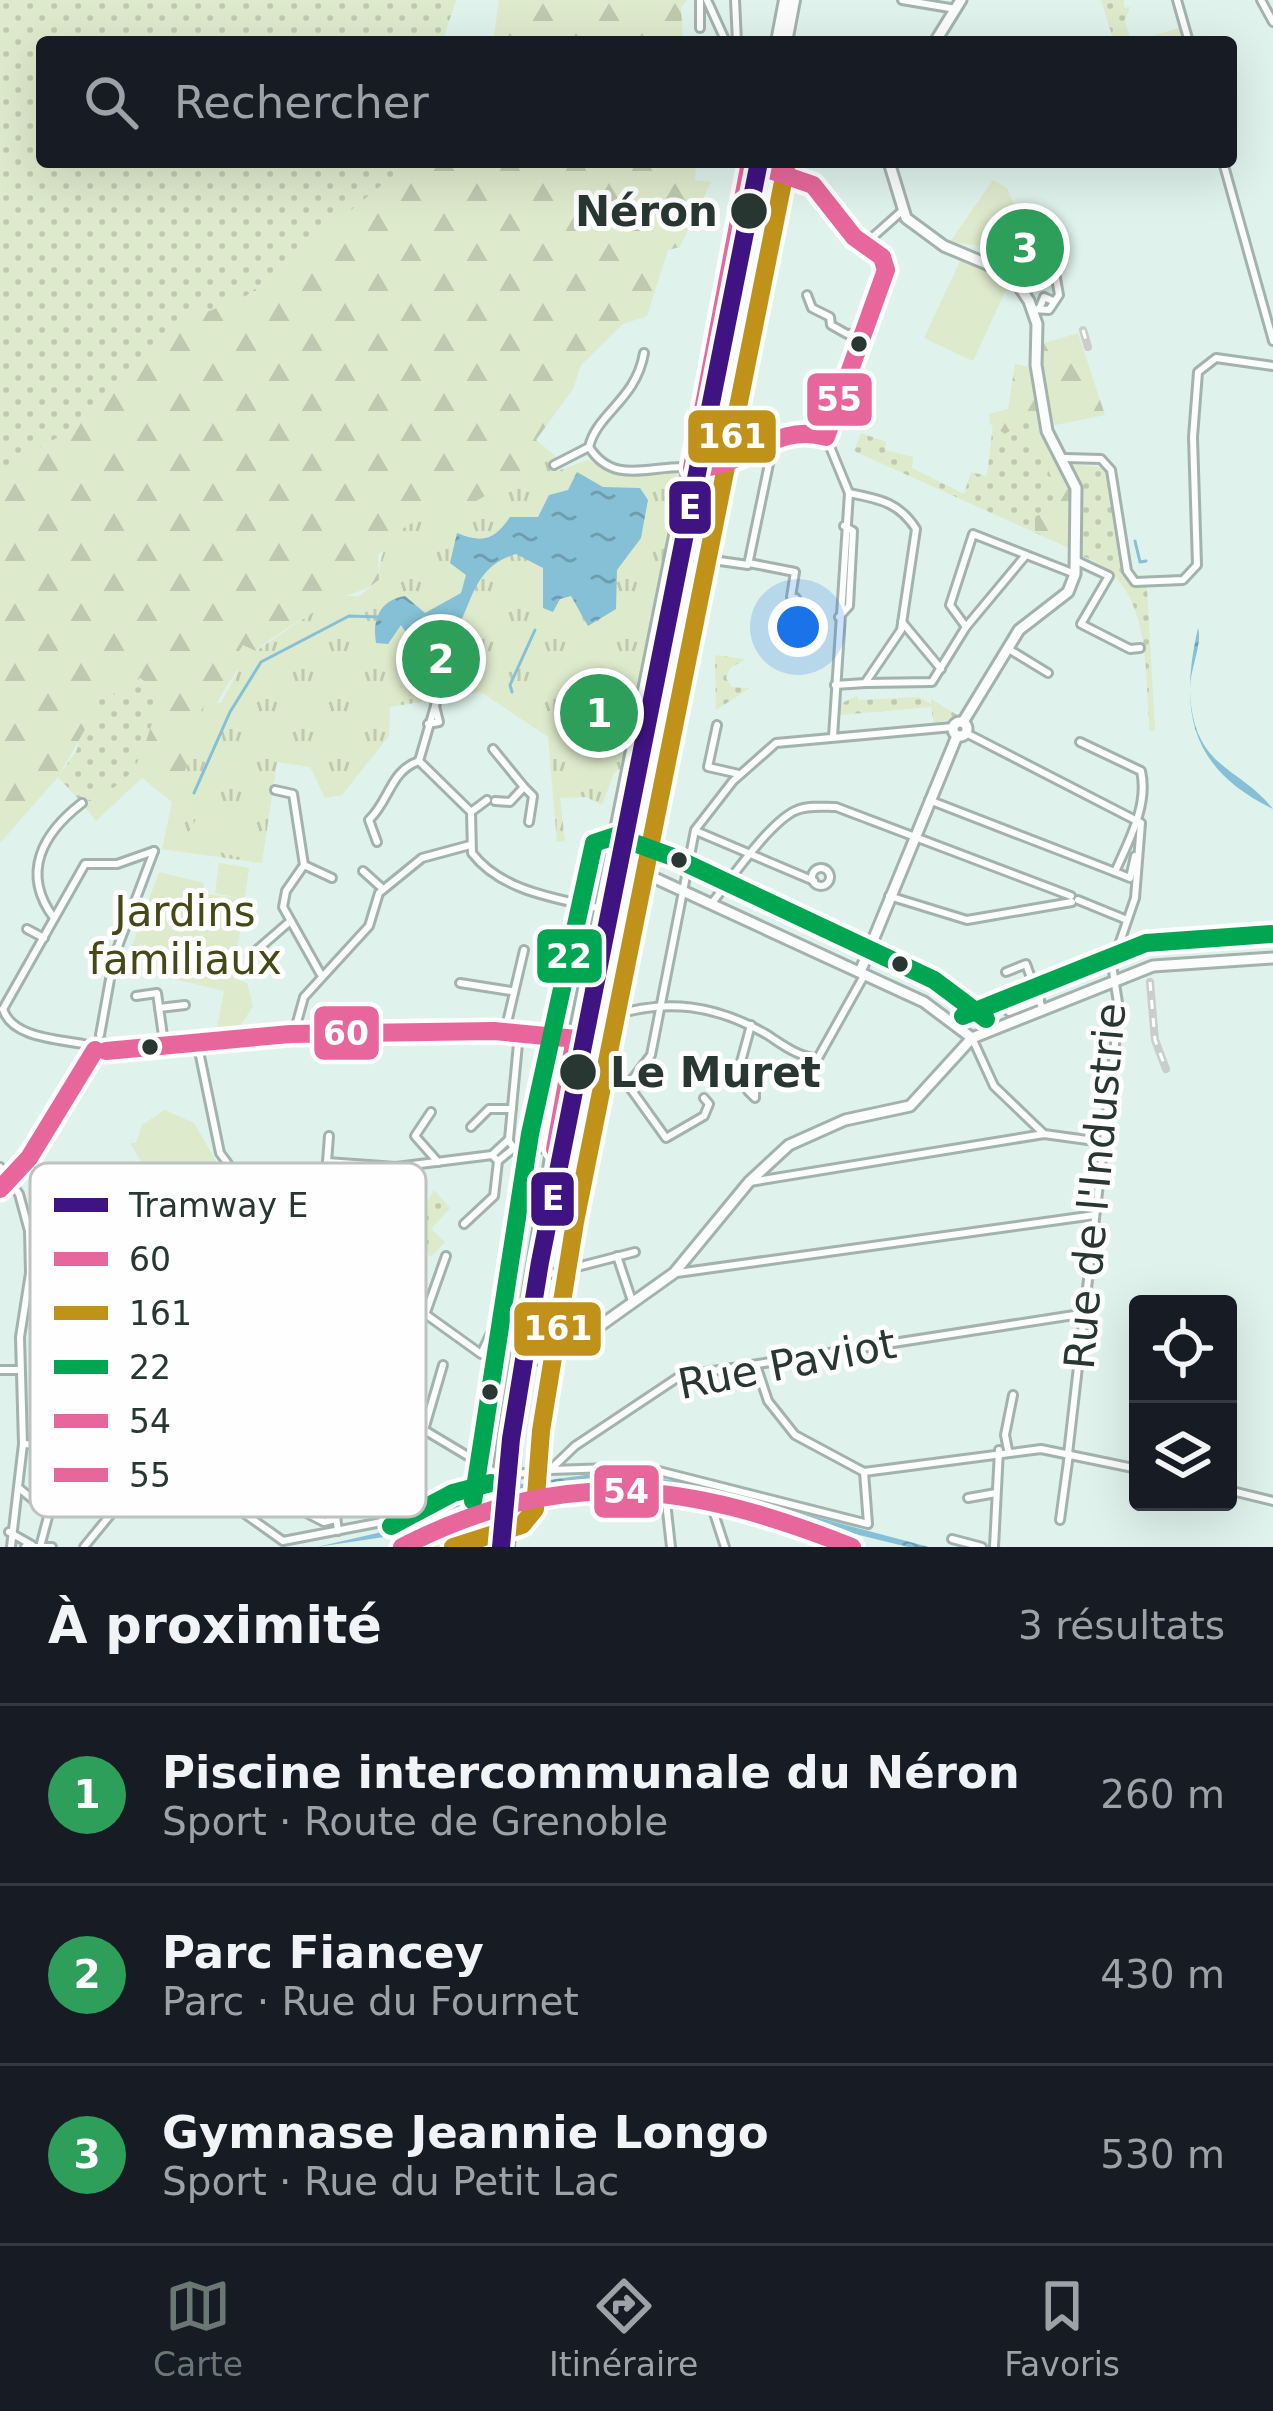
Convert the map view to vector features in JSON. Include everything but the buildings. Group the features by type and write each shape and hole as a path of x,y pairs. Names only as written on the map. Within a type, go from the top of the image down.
{"main road":[{"path":"778,36 785,0"},
{"path":"787,36 794,0"},
{"path":"622,832 682,556 753,168"},
{"path":"492,1547 560,1149 697,469"},
{"path":"525,1358 560,1149"},
{"path":"506,1479 512,1500 508,1547"}],"street":[{"path":"700,28 704,0"},
{"path":"704,0 723,36"},
{"path":"735,0 737,36"},
{"path":"902,0 958,4 939,36"},
{"path":"1177,0 1187,36"},
{"path":"1261,0 1273,22"},
{"path":"770,168 806,179 854,237 882,257 886,270 826,437 849,493 837,619 833,736"},
{"path":"611,1016 663,1002 751,1025 818,1058 862,973 887,896 959,730 1027,621 1058,604 1075,574 1078,503 1064,458 1047,431 1040,398 1036,308 1011,274 944,246 902,212 891,168"},
{"path":"1224,168 1273,341"},
{"path":"866,243 902,212"},
{"path":"1023,227 1051,250 1060,295 1049,310 1036,308"},
{"path":"807,295 812,308 830,317 831,325 847,334 863,333"},
{"path":"644,353 630,392 592,434 589,447 598,461 618,471 730,464 775,433 801,430 826,437"},
{"path":"1064,458 1107,464 1127,571 1135,582 1176,581 1197,565 1193,437 1198,372 1216,358 1272,364"},
{"path":"749,563 775,433"},
{"path":"554,465 589,447"},
{"path":"849,493 887,501 905,511 916,529 902,622 865,683"},
{"path":"966,627 950,605 973,534 1075,574"},
{"path":"924,695 966,627 1026,555"},
{"path":"682,556 795,572 791,597 796,598"},
{"path":"1075,560 1109,576 1081,624 1130,650 1140,649"},
{"path":"902,622 941,669"},
{"path":"1007,648 1048,673"},
{"path":"836,686 932,682"},
{"path":"377,842 369,820 382,808 392,780 419,761 436,702"},
{"path":"717,725 708,767 740,775"},
{"path":"704,1097 709,1104 704,1116 666,1138 629,1093 628,1080 651,1055 695,830 740,775 776,743 959,730 1138,823"},
{"path":"928,800 1130,878 1141,771 1081,742"},
{"path":"493,749 533,796 529,822"},
{"path":"419,761 471,812 470,845 476,860 518,888 607,910"},
{"path":"471,812 490,801 504,803 524,787"},
{"path":"275,790 293,794 304,865 286,891 288,923 320,974"},
{"path":"54,918 44,905 35,867 45,838 82,803"},
{"path":"712,903 786,818 816,806 836,807 1127,920"},
{"path":"1115,872 1138,823"},
{"name":"Rue de l'Industrie","path":"1060,1520 1119,1009 1113,958 1135,898 1138,823"},
{"path":"695,830 814,881"},
{"path":"294,1033 296,1015 320,974 369,926 373,901 422,858 470,845"},
{"path":"0,1189 99,1047 114,957 154,851 117,864 85,864 2,1009 6,1019 22,1031 99,1047 244,1031 506,1027 581,1039"},
{"path":"617,858 924,1002 972,1038 994,1086 1044,1134"},
{"path":"304,865 332,878"},
{"path":"363,871 384,891"},
{"path":"887,896 967,920 1074,900"},
{"path":"250,956 288,923"},
{"path":"27,929 44,938"},
{"path":"506,1027 524,950"},
{"path":"1009,1012 1138,970 1190,959 1273,958"},
{"path":"1006,972 1026,964 1041,1004"},
{"path":"460,983 511,991"},
{"path":"136,996 157,993 164,1043"},
{"path":"525,1358 552,1360 674,1274 749,1182 813,1131 910,1106 972,1038 1041,1004"},
{"path":"159,1008 185,1005"},
{"path":"748,1091 736,1080 751,1025"},
{"path":"511,1144 519,1029"},
{"path":"191,1039 200,1056 220,1153 227,1163"},
{"path":"471,1127 489,1109 512,1109"},
{"path":"431,1112 415,1136 438,1162"},
{"path":"749,1182 1044,1134 1102,1142"},
{"path":"329,1136 327,1162 331,1163"},
{"path":"426,1163 495,1158 511,1144 560,1149"},
{"path":"464,1223 494,1196 495,1158"},
{"path":"0,1167 10,1180 29,1231 21,1370 23,1444 9,1532 11,1547"},
{"path":"674,1274 1095,1214"},
{"path":"542,1276 635,1252"},
{"path":"426,1312 446,1256"},
{"path":"617,1256 632,1301"},
{"name":"Rue Paviot","path":"550,1470 574,1446 680,1376 757,1368 1087,1313"},
{"path":"426,1316 482,1354 490,1335"},
{"path":"426,1423 443,1365"},
{"path":"757,1368 768,1401 796,1435 864,1472 1004,1450 1069,1454 1129,1466"},
{"path":"0,1370 21,1370"},
{"path":"994,1547 996,1493 1013,1395"},
{"path":"426,1431 506,1479"},
{"path":"23,1444 30,1444"},
{"path":"426,1508 506,1479 550,1470 643,1467 868,1524 864,1472"},
{"path":"402,1547 497,1502 628,1486 711,1504 852,1547"},
{"path":"19,1488 30,1497"},
{"path":"1237,1492 1273,1501"},
{"path":"665,1493 671,1547"},
{"path":"968,1498 996,1493"},
{"path":"711,1504 725,1547"},
{"path":"41,1543 48,1517"},
{"path":"84,1547 109,1517"},
{"path":"246,1517 283,1541"},
{"path":"314,1517 335,1520"},
{"path":"336,1517 338,1531"},
{"path":"273,1547 400,1517"},
{"path":"9,1532 28,1546 52,1547"},
{"path":"952,1539 982,1547"}],"green space":[{"path":"0,0 456,0 444,36 36,36 36,168 403,168 245,297 196,316 65,433 0,473"},
{"path":"499,0 687,0 681,7 683,36 494,36"},
{"path":"1101,0 1124,0 1124,8 1130,7 1125,20 1129,36 1112,36"},
{"path":"1179,28 1174,36 1152,36"},
{"path":"403,168 696,168 695,180 711,182 680,247 668,250 647,316 623,324 581,365 573,389 536,440 560,460 378,554 379,580 322,606 257,650 219,699 172,802 142,778 96,821 82,803 130,773 164,695 140,678 119,694 83,697 95,712 58,777 0,843 0,473 65,433 196,316 245,297"},
{"path":"993,180 1007,188 1019,218 1009,229 1003,226 984,246 950,242"},
{"path":"961,259 1010,281 973,361 924,338"},
{"path":"1078,333 1105,415 1050,426 1039,373 1041,344"},
{"path":"1015,364 1030,367 1044,436 1071,487 1069,548 1035,532 1035,517 1049,509 1059,514 1059,503 1027,419 1005,434 990,424 989,414 1008,409"},
{"path":"1035,405 1064,492 1069,548 854,451 861,433 886,442 885,450 913,457 912,468 964,494 971,472 987,476 993,424"},
{"path":"549,458 557,471 588,460 621,475 684,472 686,476 623,767 614,773 602,805 586,797 560,798 565,841 557,842 548,737 481,692 390,707 389,736 342,795 325,798 310,767 277,762 262,863 162,849 172,802 200,735 194,722 206,703 221,703 239,669 236,656 243,645 256,651 337,596 359,596 379,580 384,551 398,532 447,508 456,513"},
{"path":"1071,464 1106,468 1126,581 1147,588 1155,731 1150,731 1145,654 1133,605 1122,584 1082,556 1082,506"},
{"path":"704,568 712,572 701,621 687,618 689,591 699,593"},
{"path":"715,655 746,659 730,668 726,678 732,687 750,688 716,710"},
{"path":"140,678 165,694 138,761 120,783 82,803 58,777 77,750 82,697 119,694"},
{"path":"857,696 858,700 919,697 931,704 931,699 959,716 934,724 931,707 840,715 840,704"},
{"path":"271,716 287,724 273,752 257,744"},
{"path":"197,817 241,829 244,824 257,831 243,858 199,847 196,851 183,844"},
{"path":"595,848 602,849 596,904 586,903 589,892 578,883"},
{"name":"Jardins familiaux","path":"219,863 249,868 233,978 247,983 253,1006 240,1026 217,1029 224,991 158,975 141,956 129,954 159,872 204,883 203,894 239,898 215,893"},
{"path":"165,1110 194,1123 217,1163 142,1163 130,1143 136,1143 142,1125"},
{"path":"434,1190 450,1208 431,1229 445,1242 431,1257 426,1253 426,1204"},
{"path":"457,1523 486,1535 486,1547 408,1547"}],"water":[{"path":"577,472 603,487 640,488 648,500 641,538 617,570 616,609 588,626 571,596 560,599 553,612 543,608 543,568 516,554 487,571 460,624 441,649 416,648 401,625 388,644 376,643 377,619 389,602 405,596 425,613 461,593 466,575 450,563 457,533 487,538 510,517 538,517 549,495 568,490"},
{"path":"1198,628 1199,642 1190,687 1193,657"},
{"path":"1191,696 1193,717 1209,752 1273,809 1222,774 1207,754 1196,733 1191,709"},
{"path":"614,1471 687,1483 929,1547 908,1547 626,1478 484,1496 384,1537 317,1547 399,1528 484,1489"}],"waterway":[{"path":"1135,541 1140,562 1146,561"},
{"path":"194,793 230,712 261,662 349,616 378,617"},
{"path":"512,692 510,685 535,630"}],"railway":[{"path":"1083,330 1088,347"},
{"path":"1150,982 1155,1040 1166,1069"}],"tram line":[{"name":"E","path":"501,1547 511,1439 540,1262 758,168"}],"transit line":[{"name":"55","path":"749,168 692,468 727,462 790,436 826,437 886,270 882,257 854,237 813,185 764,168"},
{"name":"161","path":"453,1547 522,1525 535,1509 541,1431 575,1222 786,168"},
{"name":"22","path":"473,1501 530,1134 594,843 615,836 673,857 934,980 986,1019"},
{"name":"22","path":"963,1016 1146,943 1271,934"},
{"name":"60","path":"106,1051 290,1034 494,1031 587,1040"},
{"name":"60","path":"555,1149 575,1038"},
{"name":"60","path":"0,1189 29,1158 95,1050"},
{"name":"22","path":"426,1507 453,1493 491,1483"},
{"name":"54","path":"402,1547 518,1503 572,1493 626,1492 735,1508 852,1547"},
{"name":"22","path":"391,1526 408,1517"}],"place":[{"name":"Néron","path":"749,211"},
{"name":"Gymnase Jeannie Longo","path":"1025,248"},
{"name":"Parc Fiancey","path":"441,659"},
{"name":"Piscine intercommunale du Néron","path":"599,713"},
{"name":"Le Muret","path":"578,1072"}]}
